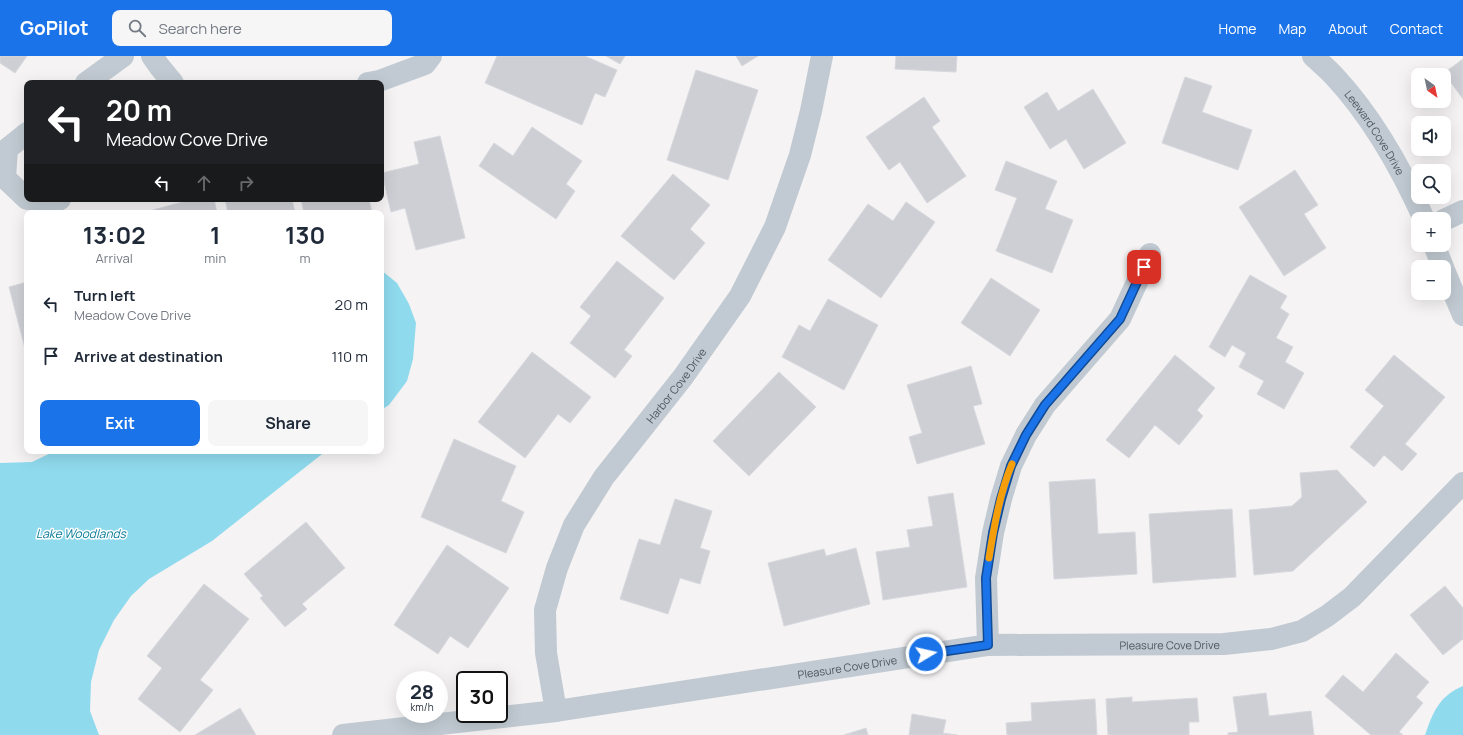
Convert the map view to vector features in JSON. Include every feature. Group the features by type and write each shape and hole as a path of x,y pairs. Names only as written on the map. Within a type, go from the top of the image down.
{"street":[{"path":"90,80 123,56"},
{"path":"152,56 171,80"},
{"path":"382,80 425,64 431,56"},
{"name":"Harbor Cove Drive","path":"556,711 546,653 545,610 560,561 574,525 604,478 683,377 740,296 775,227 800,155 822,56"},
{"name":"Leeward Cove Drive","path":"1313,56 1335,76 1359,106 1384,142 1410,188 1421,212"},
{"path":"24,135 7,149 5,178 24,195"},
{"path":"1451,217 1463,211"},
{"path":"988,645 986,578 993,533 1011,466 1026,435 1045,405 1120,319 1150,254"},
{"path":"1451,287 1463,315"},
{"name":"Pleasure Cove Drive","path":"343,735 556,711 988,645 1224,644 1271,639 1302,631 1327,616 1352,597 1463,483"}],"water":[{"path":"384,272 397,283 409,304 416,323 413,359 407,381 389,405 384,408"},
{"name":"Lake Woodlands","path":"49,454 322,454 212,541 149,579 131,596 114,620 99,650 91,682 90,711 99,735 0,735 0,463 32,462"},
{"path":"1463,686 1463,735 1425,735 1438,706 1448,695"}],"building":[{"path":"0,56 27,56 15,73 0,63"},
{"path":"497,56 585,56 617,70 605,97 595,93 582,125 485,83"},
{"path":"606,56 625,56 620,64"},
{"path":"736,56 758,56 742,66"},
{"path":"896,56 957,56 956,72 895,69"},
{"path":"1463,59 1463,99 1451,83 1451,68"},
{"path":"696,70 758,90 728,180 667,160"},
{"path":"1185,77 1212,86 1202,112 1252,130 1238,170 1162,143"},
{"path":"1093,89 1126,143 1084,169 1066,139 1050,149 1024,107 1047,92 1058,111"},
{"path":"924,97 940,121 932,127 966,176 927,203 900,162 889,170 866,137"},
{"path":"532,127 582,161 566,184 575,191 556,219 479,166 494,143 513,156"},
{"path":"440,136 465,238 416,250 405,208 391,212 384,182 384,173 419,164 414,142"},
{"path":"1006,161 1057,181 1045,209 1073,220 1052,273 996,251 1017,198 995,190"},
{"path":"1295,170 1318,205 1304,214 1326,248 1284,276 1239,207"},
{"path":"673,174 710,205 690,229 705,243 674,280 621,236"},
{"path":"182,202 215,202 216,210 153,210"},
{"path":"226,202 293,202 294,210 227,210"},
{"path":"302,202 370,202 371,210 303,210"},
{"path":"906,202 935,222 881,298 828,260 868,204 893,221"},
{"path":"617,261 664,298 624,350 632,356 615,378 570,343 591,316 580,307"},
{"path":"1250,275 1287,296 1280,308 1289,314 1276,338 1293,347 1285,362 1304,373 1284,409 1257,394 1264,381 1239,367 1246,353 1232,345 1225,357 1209,347"},
{"path":"991,278 1040,310 1010,356 961,323"},
{"path":"24,283 24,344 9,287"},
{"path":"828,299 878,325 844,390 782,357 799,325 810,331"},
{"path":"532,352 591,397 570,423 558,414 525,458 478,422"},
{"path":"1175,355 1215,388 1197,410 1203,416 1179,445 1155,425 1129,458 1106,440"},
{"path":"1394,355 1445,397 1405,444 1417,454 1402,471 1384,455 1374,467 1350,447 1384,406 1365,390"},
{"path":"971,366 982,404 973,406 985,444 917,464 909,437 922,433 907,385"},
{"path":"779,372 816,407 749,476 713,441"},
{"path":"454,439 516,466 501,501 524,512 506,553 421,517"},
{"path":"1337,470 1367,502 1293,571 1254,575 1249,510 1292,506 1302,497 1300,473"},
{"path":"1095,479 1098,534 1135,532 1137,574 1054,579 1049,482"},
{"path":"953,493 967,587 883,600 876,552 910,547 907,530 933,526 928,497"},
{"path":"675,499 712,511 700,548 710,551 700,584 680,578 668,614 620,599 639,539 660,545"},
{"path":"1232,509 1236,577 1153,583 1149,514"},
{"path":"306,522 345,568 302,604 307,609 285,627 260,598 263,596 244,574"},
{"path":"447,545 509,588 468,648 450,636 438,654 394,625"},
{"path":"856,548 870,604 784,626 768,563 824,549 826,556"},
{"path":"204,584 249,619 200,680 213,690 180,732 138,699 162,668 147,656"},
{"path":"1445,586 1463,608 1463,639 1443,655 1410,615"},
{"path":"1396,653 1429,682 1416,697 1423,703 1399,732 1403,735 1371,735 1325,696 1343,675 1363,692"},
{"path":"1266,693 1269,716 1311,711 1314,735 1228,735 1228,733 1238,732 1233,697"},
{"path":"1132,697 1132,702 1197,698 1199,722 1189,722 1189,735 1108,735 1106,699"},
{"path":"1095,699 1097,735 1007,735 1006,723 1032,721 1031,703"},
{"path":"240,708 256,735 195,735"},
{"path":"912,714 946,720 943,733 957,735 909,735"},
{"path":"866,728 868,735 844,735"}],"slow traffic":[{"path":"989,558 1001,499 1012,464"}],"route":[{"path":"926,654 988,645 986,578 993,533 1011,466 1026,435 1045,405 1120,319 1144,267"}]}
